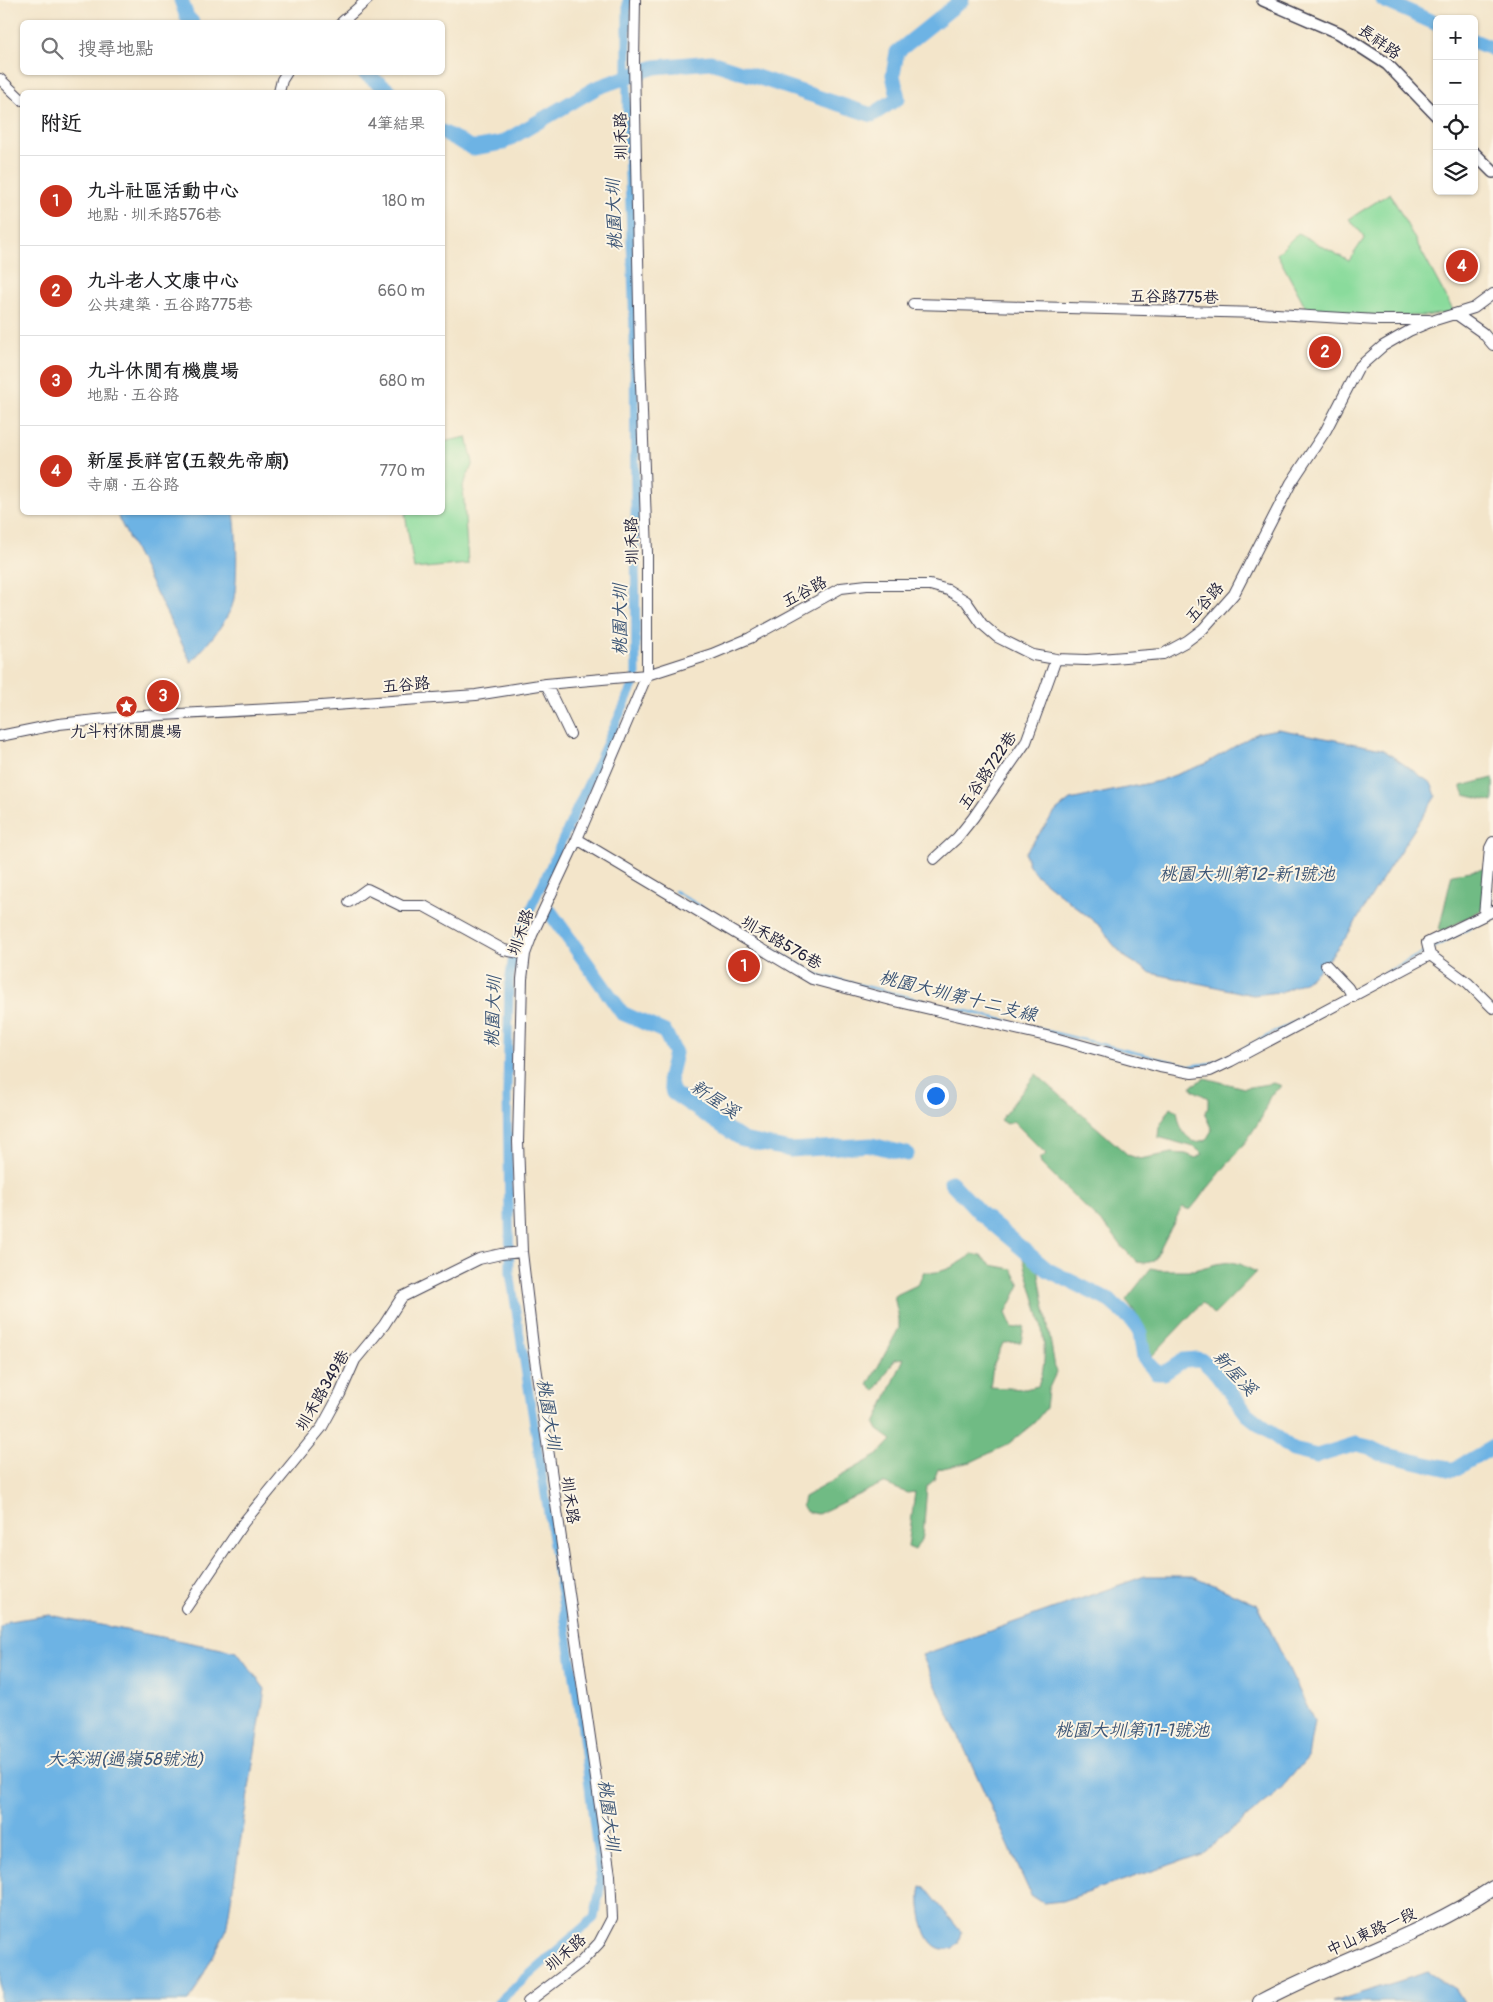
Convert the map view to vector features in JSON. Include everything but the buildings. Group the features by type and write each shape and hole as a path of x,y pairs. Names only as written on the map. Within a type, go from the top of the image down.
{"main road":[{"name":"中山東路一段","path":"1260,2002 1288,1987 1446,1916 1493,1888"}],"street":[{"path":"344,20 367,0"},
{"name":"圳禾路","path":"528,2002 581,1962 599,1943 612,1918 610,1875 519,1252 518,1142 523,954 576,838 642,676 647,553 640,355 634,74 635,0"},
{"name":"長祥路","path":"1263,0 1339,33 1387,64 1433,112"},
{"path":"280,90 285,75"},
{"path":"0,79 20,98"},
{"path":"1478,157 1493,172"},
{"name":"五谷路","path":"0,736 59,724 125,717 476,695 546,684 642,676 712,654 750,638 841,588 867,585 930,585 948,590 966,601 982,624 997,637 1033,654 1056,659 1087,660 1163,654 1187,641 1203,629 1234,594 1291,483 1326,430 1358,368 1383,346 1409,331 1435,320 1474,308 1493,294"},
{"name":"五谷路775巷","path":"913,304 1259,313 1377,320 1435,320"},
{"path":"1456,314 1483,333 1493,344"},
{"name":"五谷路722巷","path":"934,858 957,838 973,818 1026,742 1056,659"},
{"path":"546,684 570,734"},
{"name":"圳禾路576巷","path":"576,838 812,979 1160,1067 1192,1073 1210,1071 1430,955"},
{"path":"1493,842 1490,848 1488,913 1428,943 1430,955 1468,983 1493,1008"},
{"path":"349,902 367,889 402,906 424,906 508,952 523,954"},
{"path":"1326,965 1353,996"},
{"name":"圳禾路349巷","path":"186,1608 244,1522 322,1426 340,1394 355,1360 384,1325 402,1297 479,1259 519,1252"}],"green space":[{"path":"1390,193 1454,312 1424,316 1310,315 1277,254 1298,233 1349,261 1365,237 1349,219"},
{"path":"467,437 473,463 463,486 468,564 414,569 405,515 445,515 445,442"},
{"path":"1493,778 1493,802 1465,795 1461,786"},
{"path":"1490,868 1485,908 1443,931 1439,930 1452,874"},
{"path":"1036,1074 1128,1155 1140,1159 1172,1153 1186,1154 1196,1158 1203,1154 1194,1147 1158,1137 1159,1127 1171,1107 1177,1111 1180,1125 1187,1136 1195,1142 1206,1140 1212,1130 1205,1115 1208,1107 1208,1098 1193,1090 1191,1086 1205,1078 1244,1088 1274,1083 1282,1086 1270,1095 1262,1117 1247,1140 1190,1210 1182,1207 1154,1261 1145,1263 1137,1262 1112,1233 1041,1164 1040,1159 1046,1154 1013,1121 1006,1124 1000,1120"},
{"path":"973,1254 981,1256 991,1265 1012,1269 1020,1285 1006,1313 1013,1329 1024,1326 1021,1342 1003,1343 993,1366 990,1387 1025,1389 1038,1386 1043,1371 1043,1339 1041,1322 1023,1258 1038,1269 1056,1373 1048,1390 1046,1408 1034,1423 1007,1445 971,1462 938,1469 934,1480 927,1486 923,1536 915,1550 908,1547 915,1492 907,1493 883,1483 818,1514 807,1512 802,1506 804,1497 878,1455 892,1440 878,1430 875,1424 904,1358 895,1359 875,1391 868,1385 899,1328 894,1296 917,1285 924,1272 944,1270"},
{"path":"1230,1262 1240,1264 1256,1272 1214,1315 1202,1303 1151,1357 1136,1313 1126,1300 1151,1268 1160,1270 1194,1270"}],"water":[{"path":"117,515 234,515 237,562 234,601 218,630 191,662"},
{"name":"桃園大圳第12-新1號池","path":"1278,729 1382,749 1432,784 1436,796 1347,936 1321,968 1306,981 1281,992 1253,995 1151,973 1125,957 1101,927 1035,874 1028,863 1025,853 1056,811 1070,800 1159,781 1205,764 1257,733"},
{"name":"桃園大圳第11-1號池","path":"1145,1576 1193,1576 1258,1605 1314,1721 1308,1757 1277,1793 1202,1854 1062,1901 1043,1903 1031,1895 922,1655"},
{"name":"大笨湖(過嶺58號池)","path":"50,1615 237,1652 265,1689 226,1931 189,2002 0,2002 0,1627 9,1621"},
{"path":"921,1886 925,1887 961,1932 958,1943 953,1948 944,1949 938,1947 928,1937 920,1906"},
{"path":"1428,1972 1456,1989 1464,2002 1332,2002"}],"waterway":[{"path":"181,0 187,17 190,20"},
{"name":"桃園大圳","path":"498,2002 594,1918 601,1884 581,1722 510,1273 507,1095 509,983 515,943 636,679 634,332 627,115 627,0"},
{"path":"445,134 473,148 502,143 596,88 655,67 711,62 872,115 898,98 893,75 897,52 962,0"},
{"path":"1383,0 1433,22"},
{"path":"1478,43 1493,49"},
{"path":"367,75 388,90"},
{"name":"桃園大圳第十二支線","path":"567,830 576,834"},
{"name":"桃園大圳第十二支線","path":"675,891 816,974 1190,1066 1212,1063 1233,1054 1326,1005"},
{"name":"新屋溪","path":"550,912 622,1013 665,1032 675,1053 669,1078 673,1093 743,1140 790,1150 872,1145 907,1154"},
{"name":"桃園大圳第十二支線","path":"1431,949 1472,927"},
{"name":"桃園大圳第十二支線","path":"1353,990 1426,951"},
{"name":"新屋溪","path":"951,1182 982,1215 1048,1270 1110,1301 1133,1321 1140,1333 1144,1358 1157,1373 1164,1373 1184,1360 1202,1360 1216,1373 1247,1414 1293,1450 1317,1456 1356,1444 1369,1447 1383,1454 1453,1470 1493,1447"}],"place":[{"name":"新屋長祥宮(五穀先帝廟)","path":"1462,266"},
{"name":"九斗老人文康中心","path":"1325,352"},
{"name":"九斗休閒有機農場","path":"163,696"},
{"name":"九斗村休閒農場","path":"126,707"},
{"name":"九斗社區活動中心","path":"744,966"}]}
